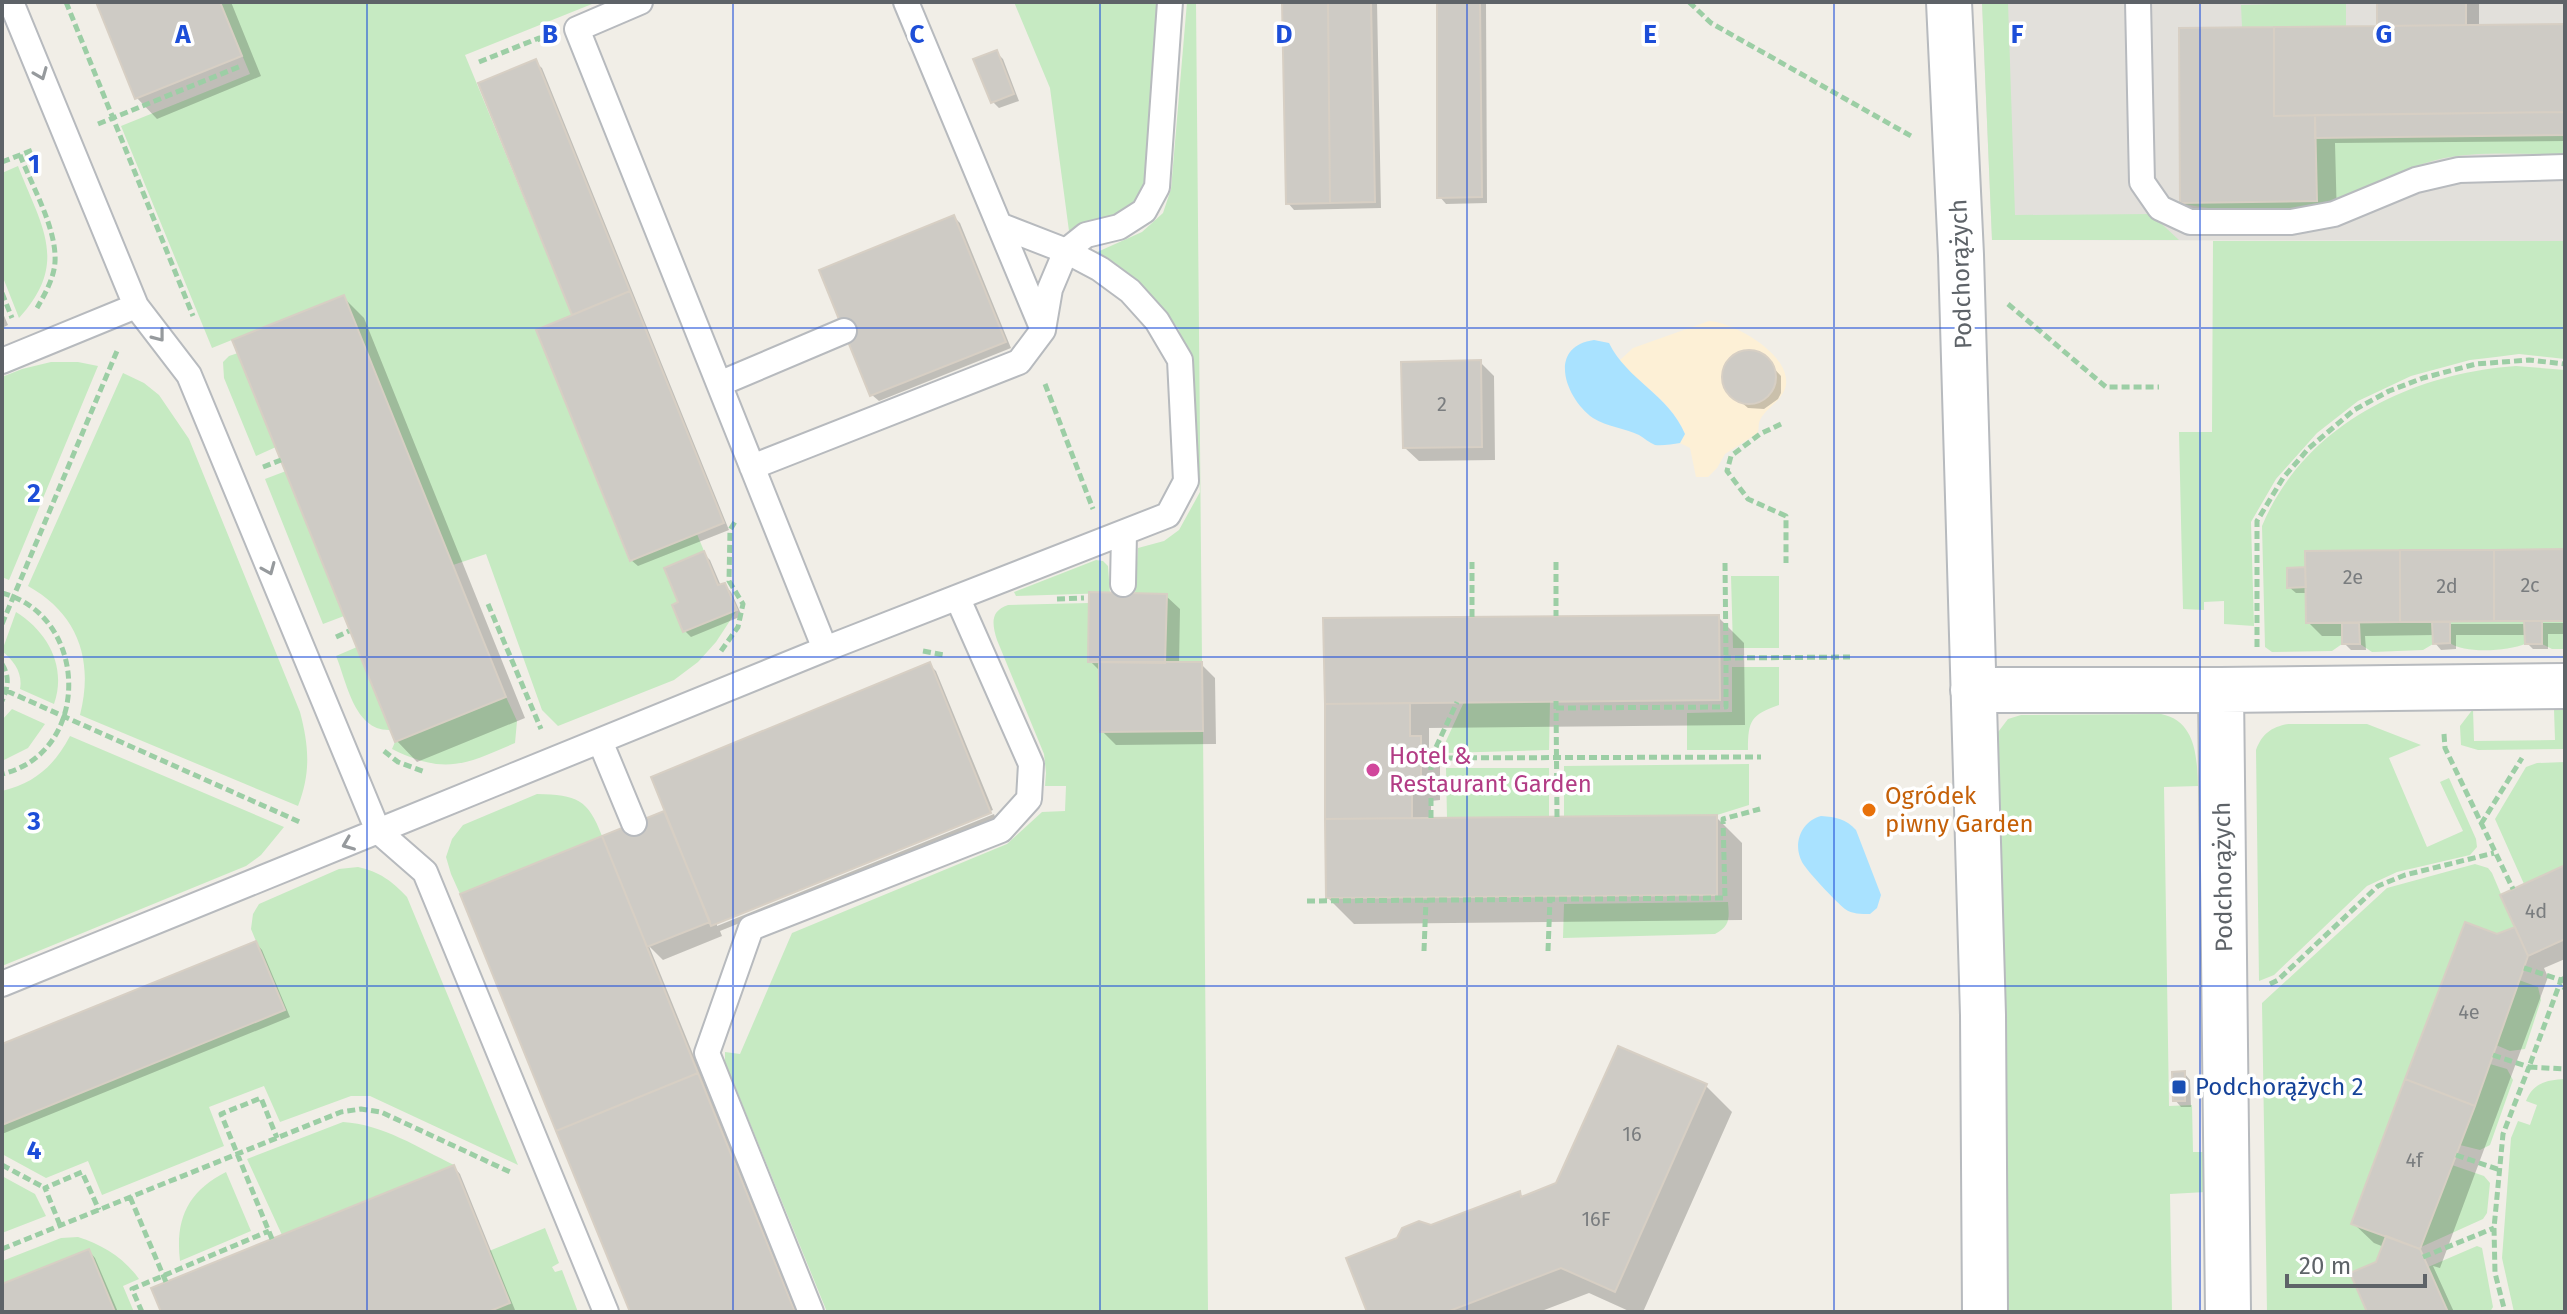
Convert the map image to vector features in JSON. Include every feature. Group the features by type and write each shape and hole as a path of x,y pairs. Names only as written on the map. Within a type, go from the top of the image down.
{"street":[{"name":"Podchorążych","path":"1949,2 1957,162 1983,1015 1985,1312"},
{"path":"1973,690 2565,686"},
{"name":"Podchorążych","path":"2221,690 2228,1312"}],"lane":[{"path":"11,2 136,306 189,375 378,831 425,872 606,1312"},
{"path":"640,2 577,29 825,649"},
{"path":"906,2 999,225 1037,339"},
{"path":"752,467 1019,362 1037,339 1050,289 1066,251 1086,235 1119,227 1144,211 1157,187 1170,2"},
{"path":"2138,2 2142,182 2160,208 2190,222 2291,222 2334,214 2416,180 2459,170 2565,167"},
{"path":"2,984 825,649 1168,515 1186,481 1180,360 1157,321 1130,291 1100,269 1066,251 999,225"},
{"path":"2,361 136,306"},
{"path":"719,384 844,331"},
{"path":"1114,536 1123,584"},
{"path":"811,1312 707,1053 751,928 1001,830 1029,799 1031,764 958,599"},
{"path":"600,741 634,823"}],"path":[{"path":"66,2 195,323"},
{"path":"1689,2 1711,23 1957,162"},
{"path":"479,62 539,38 545,52"},
{"path":"2,162 241,66"},
{"path":"20,155 53,239 55,263 49,286 36,309"},
{"path":"2,293 15,327"},
{"path":"1998,296 2106,387 2159,387"},
{"path":"2,624 136,306"},
{"path":"1037,339 1114,536"},
{"path":"2257,661 2257,521 2283,478 2309,448 2354,410 2389,391 2423,378 2476,364 2529,360 2565,364"},
{"path":"1781,424 1760,434 1731,456 1727,471 1748,499 1786,516 1786,563"},
{"path":"719,653 738,627 743,604 729,581 730,530 738,518"},
{"path":"1472,562 1472,617"},
{"path":"1556,562 1556,616"},
{"path":"1557,817 1556,705 1726,707 1725,563"},
{"path":"2,593 13,596 38,612 57,634 67,661 70,690 64,718 51,741 33,759 2,774"},
{"path":"488,604 546,741"},
{"path":"911,656 925,650 953,657"},
{"path":"1726,658 1850,657"},
{"path":"2,664 8,680 2,701"},
{"path":"2442,688 2445,748 2513,889"},
{"path":"7,691 348,843"},
{"path":"1431,818 1431,758 1457,702"},
{"path":"376,745 398,762 425,773 439,773"},
{"path":"1421,758 1761,757"},
{"path":"2480,825 2522,758"},
{"path":"1307,901 1725,898 1723,819 1760,809"},
{"path":"2264,987 2278,980 2378,886 2405,875 2494,853"},
{"path":"1548,951 1550,899"},
{"path":"1424,951 1426,900"},
{"path":"2524,968 2563,979"},
{"path":"2563,979 2565,989"},
{"path":"2505,1312 2495,1273 2494,1228 2503,1134 2563,979"},
{"path":"2493,1055 2529,1067 2565,1069"},
{"path":"272,1239 221,1114 261,1098 277,1138"},
{"path":"2,1249 341,1112 361,1109 381,1112 505,1171 553,1184"},
{"path":"2456,1155 2500,1170"},
{"path":"2,1165 45,1188 60,1225"},
{"path":"45,1188 82,1172 99,1210"},
{"path":"130,1197 165,1279"},
{"path":"2423,1257 2494,1228"},
{"path":"142,1312 132,1289 165,1279 269,1231"}],"shaded area":[{"path":"1982,2 2565,2 2565,241 1992,240"}],"green space":[{"path":"220,2 597,2 465,55 572,315 536,330 629,560 697,534 704,551 665,568 737,610 716,642 698,662 674,680 558,726 542,710 486,554 453,565 344,295 212,348 121,126 250,74"},
{"path":"1014,2 1155,2 1158,10 1148,169 1137,198 1129,208 1110,219 1069,231 1050,88"},
{"path":"1187,2 1196,2 1202,662 1165,663 1167,594 1135,593 1138,548 1164,541 1179,530 1200,492 1192,364 1178,328 1161,308 1095,253 1142,232 1163,213 1171,189"},
{"path":"1982,2 2008,2 2015,215 2151,214 2179,240 1992,240"},
{"path":"2346,2 2346,26 2242,27 2241,5"},
{"path":"2565,135 2565,154 2484,154 2436,160 2338,199 2300,208 2239,211 2180,203 2317,201 2315,138"},
{"path":"18,166 42,226 47,261 44,279 35,298 19,318 2,275 2,173"},
{"path":"2213,241 2565,241 2565,359 2519,354 2470,360 2411,376 2358,401 2317,433 2276,479 2251,522 2254,626 2224,624 2224,601 2204,602 2204,610 2183,609 2179,432 2212,432"},
{"path":"238,353 276,447 256,456 224,378 223,362"},
{"path":"51,362 98,366 9,580 2,577 2,377"},
{"path":"2516,366 2565,370 2565,549 2306,551 2305,567 2288,568 2287,587 2306,587 2306,623 2342,623 2342,644 2332,651 2272,652 2265,647 2262,526 2281,490 2305,459 2333,433 2401,393 2438,380"},
{"path":"123,373 144,383 159,395 189,439 300,712 307,759 298,806 80,715 85,676 78,640 59,610 28,586"},
{"path":"286,471 344,616 323,624 265,479"},
{"path":"1096,560 1108,566 1110,593 1016,596 1014,592"},
{"path":"1731,576 1779,576 1779,648 1733,648"},
{"path":"1089,603 1099,662 1100,731 1203,731 1208,1312 827,1312 725,1062 725,1052 740,1054 792,933 1007,844 1042,812 1065,811 1066,786 1045,786 1044,754 997,640 994,619 998,611 1008,605"},
{"path":"16,612 46,640 52,652 58,677 54,704 20,689 17,668 2,651"},
{"path":"2524,621 2525,644 2498,650 2476,650 2450,643 2450,622"},
{"path":"2542,621 2565,621 2565,649 2552,649 2542,644"},
{"path":"2432,622 2433,644 2423,650 2372,652 2360,644 2359,623"},
{"path":"357,647 390,730 368,723 348,691 336,656"},
{"path":"1732,667 1779,667 1779,705 1762,712 1753,720 1748,750 1687,750 1687,713 1732,712"},
{"path":"506,697 517,721 515,743 482,757 454,764 426,762 392,749 395,742"},
{"path":"1550,701 1549,750 1445,753 1446,741 1464,702"},
{"path":"12,709 45,724 28,748 2,761 2,720"},
{"path":"2473,709 2474,741 2555,740 2554,709 2565,709 2565,749 2478,750 2461,745 2460,726"},
{"path":"2161,714 2173,718 2188,732 2197,764 2198,786 2164,787 2169,1106 2192,1105 2193,1152 2204,1152 2206,1192 2170,1194 2172,1312 2004,1312 1992,740 2008,719 2021,715"},
{"path":"2288,724 2367,724 2421,745 2389,758 2427,847 2463,831 2440,782 2449,778 2477,847 2470,855 2397,872 2367,886 2274,975 2259,981 2256,750 2268,732"},
{"path":"70,736 284,827 261,855 246,866 2,966 2,791 14,788 42,772"},
{"path":"2565,762 2565,865 2524,884 2495,819 2526,767 2537,763"},
{"path":"1749,764 1749,805 1717,815 1564,817 1564,766"},
{"path":"1446,768 1549,768 1549,817 1447,818"},
{"path":"537,794 562,796 579,802 592,814 602,836 460,894 446,857 452,839 463,825"},
{"path":"2475,864 2488,868 2492,873 2515,927 2497,934 2465,922 2351,1223 2386,1236 2376,1262 2350,1273 2367,1312 2267,1312 2262,1003 2387,888"},
{"path":"358,867 385,878 407,897 518,1165 370,1096 351,1096 280,1122 264,1086 209,1107 224,1146 102,1195 88,1161 46,1178 2,1154 2,1125 284,1010 251,929 253,914 259,904 339,869"},
{"path":"1728,902 1729,917 1715,934 1563,938 1564,904"},
{"path":"2519,980 2538,987 2541,1000 2525,1049 2510,1051 2496,1045"},
{"path":"2490,1064 2507,1069 2513,1080 2490,1145 2480,1150 2460,1145"},
{"path":"2565,1079 2565,1312 2514,1312 2502,1258 2511,1138 2518,1121 2530,1125 2537,1105 2526,1101 2532,1090 2546,1082"},
{"path":"343,1122 386,1132 454,1165 282,1235 247,1159"},
{"path":"2452,1165 2484,1176 2490,1183 2487,1213 2483,1219 2421,1247"},
{"path":"226,1172 251,1231 180,1261 180,1232 187,1208 202,1188"},
{"path":"2,1176 35,1194 46,1216 2,1233"},
{"path":"545,1228 559,1263 552,1267 555,1272 562,1270 578,1312 488,1312 510,1303 489,1251"},
{"path":"78,1237 112,1253 139,1279 123,1286 134,1312 115,1312 89,1249 2,1284 2,1261 61,1238"},
{"path":"2477,1246 2482,1248 2493,1307 2490,1312 2448,1312 2428,1267"}],"sand":[{"path":"1709,321 1733,327 1759,342 1779,362 1785,373 1786,385 1782,395 1760,420 1758,433 1725,454 1708,477 1696,477 1690,448 1680,443 1685,434 1679,422 1664,403 1619,361 1633,348"}],"water":[{"path":"1594,340 1609,343 1626,367 1669,409 1685,434 1680,443 1655,445 1639,435 1598,421 1583,409 1569,387 1565,363 1570,352"},
{"path":"1821,816 1840,819 1856,830 1881,895 1877,908 1870,914 1845,909 1802,862 1798,848 1801,834 1809,823"}],"building":[{"path":"96,2 220,2 242,56 135,99"},
{"path":"1282,2 1328,2 1330,203 1286,204"},
{"path":"1328,2 1371,2 1375,202 1330,203"},
{"path":"1437,2 1480,2 1482,197 1437,198"},
{"path":"2377,2 2466,2 2466,25 2377,26"},
{"path":"2565,24 2565,112 2274,116 2274,27"},
{"path":"2274,27 2274,116 2315,115 2317,201 2180,203 2179,28"},
{"path":"997,50 1014,94 991,103 973,59"},
{"path":"536,59 630,291 572,315 478,83"},
{"path":"2565,112 2565,135 2315,138 2315,115"},
{"path":"954,215 1006,342 870,396 819,270"},
{"path":"630,291 724,523 630,561 536,330"},
{"path":"344,295 506,697 395,742 232,340"},
{"path":"1749,350 1768,358 1776,377 1768,396 1749,404 1730,396 1722,377 1730,358"},
{"path":"1481,360 1482,447 1403,448 1401,362"},
{"path":"2565,549 2565,621 2494,621 2494,550"},
{"path":"2400,550 2494,550 2494,621 2400,622"},
{"path":"2400,550 2400,622 2306,623 2305,551"},
{"path":"704,551 718,585 725,583 737,610 683,632 672,605 678,602 664,568"},
{"path":"2305,567 2306,587 2287,588 2287,568"},
{"path":"1089,592 1167,594 1165,663 1088,662"},
{"path":"1719,615 1720,700 1325,704 1323,618"},
{"path":"2524,621 2542,621 2542,644 2525,644"},
{"path":"2432,622 2450,622 2450,643 2433,644"},
{"path":"2342,623 2359,623 2360,644 2342,644"},
{"path":"930,662 991,813 711,926 651,777"},
{"path":"1099,662 1202,662 1203,731 1100,732"},
{"name":"Hotel & Restaurant Garden","path":"1410,703 1410,736 1421,736 1421,781 1412,781 1412,818 1325,819 1325,704"},
{"path":"664,811 710,922 647,947 602,836"},
{"path":"1717,815 1717,895 1326,898 1325,819"},
{"path":"602,836 698,1073 556,1131 460,894"},
{"path":"2565,865 2565,939 2528,956 2500,895"},
{"path":"2465,922 2497,934 2515,927 2528,956 2475,1106 2405,1079"},
{"path":"256,941 285,1010 2,1125 2,1044"},
{"path":"1618,1046 1707,1084 1615,1292 1561,1268 1447,1312 1367,1312 1346,1258 1397,1238 1402,1228 1419,1221 1431,1225 1520,1191 1521,1197 1556,1183"},
{"path":"2185,1071 2185,1101 2173,1101 2172,1072"},
{"path":"698,1073 795,1312 630,1312 556,1131"},
{"path":"2405,1079 2475,1106 2420,1249 2351,1224"},
{"path":"454,1165 510,1303 488,1312 161,1312 151,1288"},
{"path":"2386,1236 2420,1249 2448,1312 2367,1312 2350,1273 2376,1262"},
{"path":"89,1249 115,1312 2,1312 2,1284"}],"place":[{"name":"Hotel & Restaurant Garden","path":"1373,770"},
{"name":"Ogródek piwny Garden","path":"1869,810"},
{"name":"Podchorążych 2","path":"2179,1087"}]}
